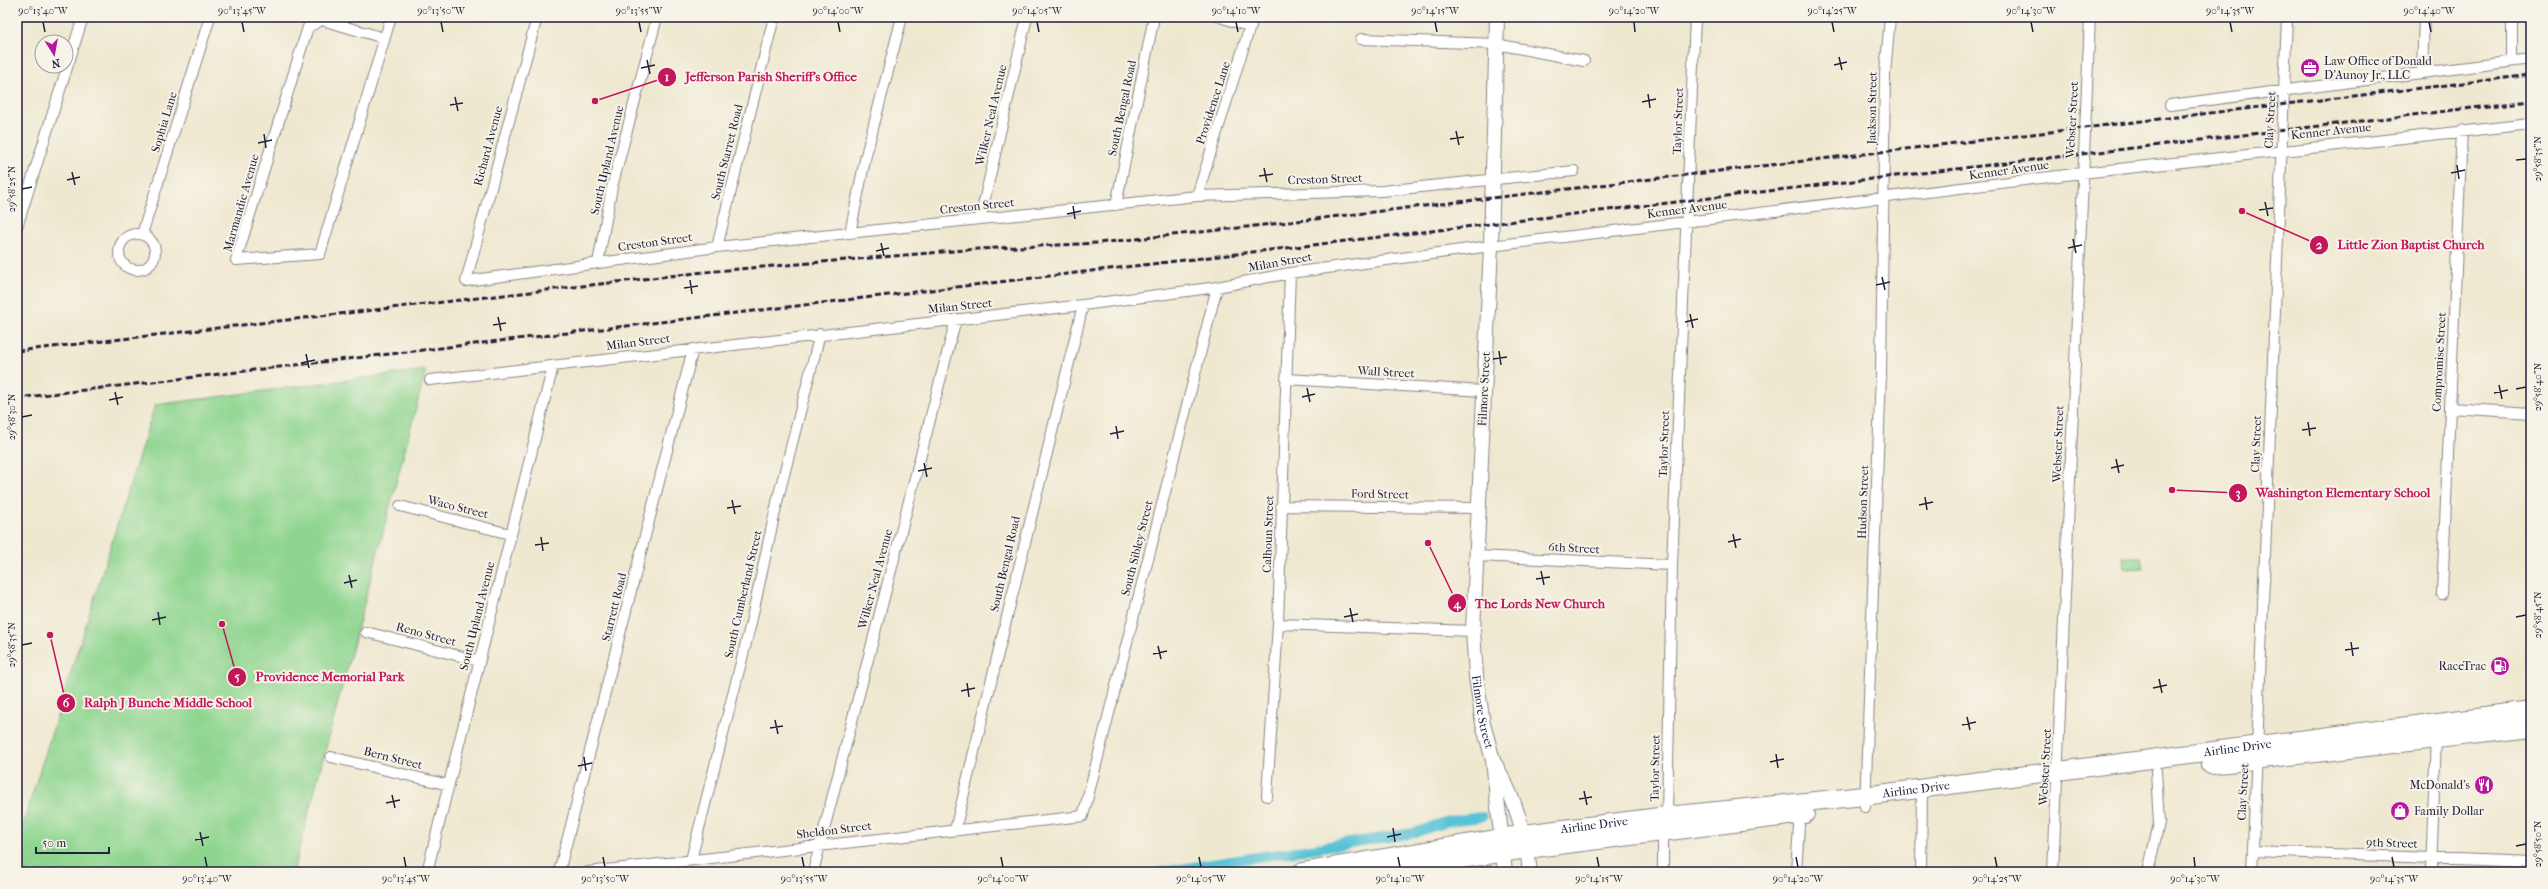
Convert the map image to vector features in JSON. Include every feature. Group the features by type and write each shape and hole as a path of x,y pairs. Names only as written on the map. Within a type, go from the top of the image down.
{"highway":[{"name":"Airline Drive","path":"1302,872 1376,869 1526,841 2436,731 2531,710"},
{"name":"Airline Drive","path":"2436,731 2503,731 2531,728"},
{"path":"2503,731 2522,737 2531,736"},
{"name":"Airline Drive","path":"2059,777 2156,771 2257,752"}],"street":[{"path":"17,227 83,17"},
{"name":"Sophia Lane","path":"142,234 210,17"},
{"name":"Marmandie Avenue","path":"384,38 322,20 308,27 236,260 320,254 384,38 390,17"},
{"name":"Richard Avenue","path":"466,281 537,17"},
{"name":"South Upland Avenue","path":"598,263 612,187 657,17"},
{"name":"South Starret Road","path":"717,247 774,17"},
{"path":"850,233 866,155 902,17"},
{"name":"Wilker Neal Avenue","path":"980,219 1027,17"},
{"name":"South Bengal Road","path":"1116,205 1154,17"},
{"path":"1220,17 1250,27"},
{"name":"Providence Lane","path":"1197,196 1253,17"},
{"name":"Filmore Street","path":"1497,17 1491,246 1472,631 1478,696 1493,760 1505,872"},
{"name":"Taylor Street","path":"1663,872 1672,565 1695,17"},
{"name":"Jackson Street","path":"1884,199 1885,74 1890,17"},
{"name":"Webster Street","path":"2053,872 2059,777 2082,173 2090,17"},
{"name":"Clay Street","path":"2252,872 2287,17"},
{"path":"2422,73 2424,17"},
{"path":"2512,17 2512,61"},
{"path":"1361,39 1496,44 1584,61"},
{"path":"2170,105 2531,59"},
{"name":"Kenner Avenue","path":"1491,246 1884,199 2082,173 2462,130 2531,124"},
{"name":"Compromise Street","path":"2442,594 2462,130"},
{"name":"Creston Street","path":"466,281 717,247 1197,196 1382,191 1574,171"},
{"name":"Hudson Street","path":"1864,801 1881,373 1884,199"},
{"name":"Milan Street","path":"430,380 1083,305 1217,287 1290,273 1491,246"},
{"name":"Calhoun Street","path":"1267,796 1278,624 1290,273"},
{"name":"South Sibley Street","path":"1083,816 1217,287"},
{"name":"South Bengal Road","path":"955,830 1025,536 1083,305"},
{"name":"Wilker Neal Avenue","path":"813,872 956,319"},
{"name":"South Cumberland Street","path":"691,860 750,627 778,498 820,334"},
{"name":"Starrett Road","path":"559,872 693,349"},
{"name":"South Upland Avenue","path":"427,872 553,366"},
{"name":"Wall Street","path":"1286,378 1484,391"},
{"path":"2450,408 2531,413"},
{"name":"Waco Street","path":"400,506 510,534"},
{"name":"Ford Street","path":"1281,506 1478,508"},
{"name":"6th Street","path":"1476,556 1672,565"},
{"path":"1278,624 1472,631"},
{"name":"Reno Street","path":"366,632 479,661"},
{"path":"2431,872 2436,731"},
{"name":"Bern Street","path":"331,757 449,785"},
{"name":"Filmore Street","path":"1493,760 1510,793 1526,841 1530,872"},
{"path":"2148,872 2159,823 2156,771"},
{"path":"1921,872 1922,794"},
{"path":"1796,872 1800,808"},
{"name":"Sheldon Street","path":"588,872 1083,816"},
{"name":"9th Street","path":"2253,851 2531,862"}],"green space":[{"path":"426,370 293,872 17,872 17,843 155,405"},
{"path":"2123,557 2142,557 2144,568 2124,569"}],"waterway":[{"path":"1160,872 1414,833 1448,821 1482,817"}],"railway":[{"path":"17,351 704,272 978,249 1098,243 1238,228 2531,75"},
{"path":"17,398 2531,101"}],"place":[{"name":"Law Office of Donald D'Aunoy Jr., LLC","path":"2310,68"},
{"name":"Jefferson Parish Sheriff's Office","path":"595,101"},
{"name":"Little Zion Baptist Church","path":"2242,211"},
{"name":"Washington Elementary School","path":"2172,490"},
{"name":"The Lords New Church","path":"1428,543"},
{"name":"Providence Memorial Park","path":"222,624"},
{"name":"Ralph J Bunche Middle School","path":"50,635"},
{"name":"RaceTrac","path":"2500,666"},
{"name":"McDonald's","path":"2484,785"},
{"name":"Family Dollar","path":"2400,811"}]}
